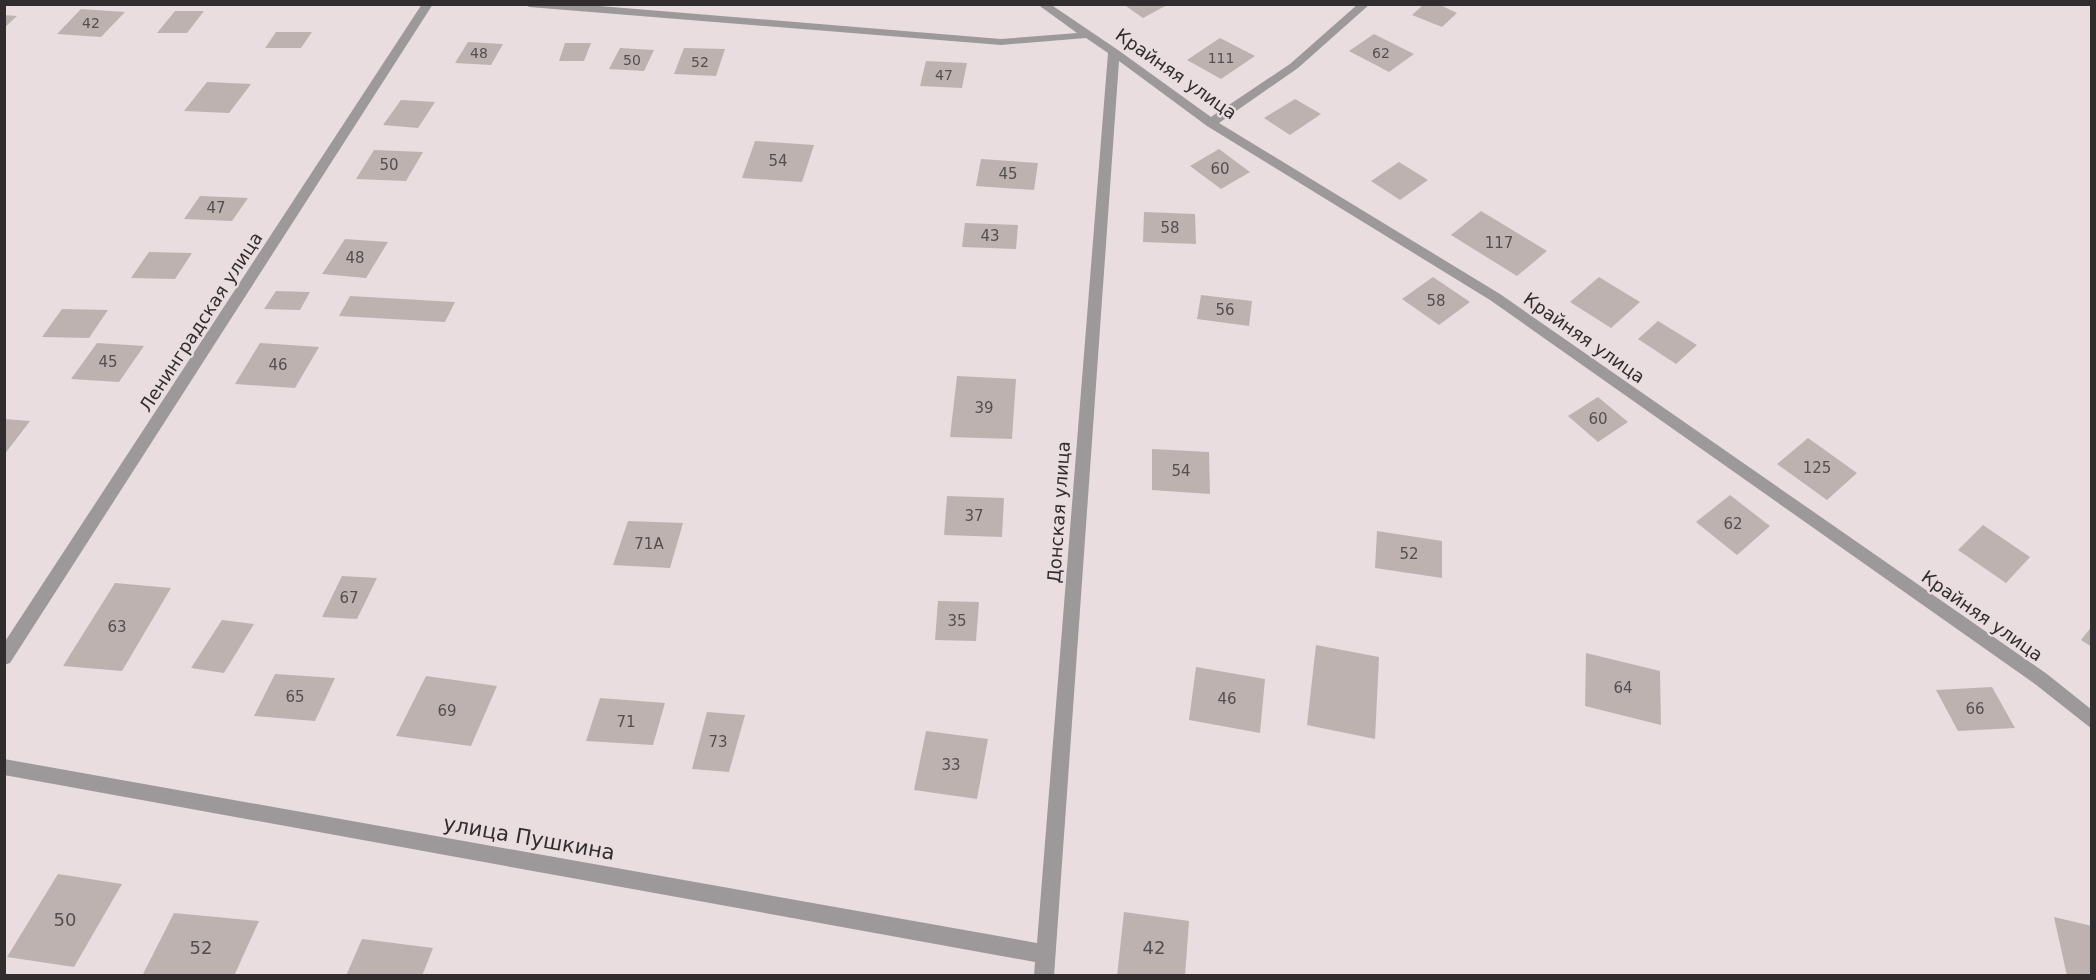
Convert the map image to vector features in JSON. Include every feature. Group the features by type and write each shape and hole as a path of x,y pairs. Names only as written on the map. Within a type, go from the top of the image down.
{"street":[{"name":"Ленинградская улица","path":"4,658 428,4"},
{"path":"530,4 1001,42 1087,35"},
{"name":"Крайняя улица","path":"1042,4 1114,52 1211,123 1495,297 2041,679 2091,721"},
{"path":"1211,123 1294,66 1365,4"},
{"name":"Донская улица","path":"1044,975 1114,52"},
{"name":"улица Пушкина","path":"4,767 1046,954"}],"building":[{"path":"1123,4 1169,4 1143,18"},
{"path":"1424,4 1438,4 1457,13 1442,27 1412,15"},
{"path":"81,9 125,12 101,37 57,34"},
{"path":"175,11 204,11 187,33 157,33"},
{"path":"4,15 17,16 4,28"},
{"path":"276,32 312,32 301,48 265,48"},
{"path":"1374,34 1414,54 1389,72 1349,51"},
{"path":"1220,38 1255,56 1221,79 1187,60"},
{"path":"468,42 503,44 491,65 455,63"},
{"path":"565,43 591,43 584,61 559,61"},
{"path":"620,48 654,50 644,71 609,69"},
{"path":"684,48 725,49 716,76 674,74"},
{"path":"926,61 967,63 962,88 920,86"},
{"path":"207,82 251,84 229,113 184,111"},
{"path":"1295,99 1321,114 1290,135 1264,118"},
{"path":"401,100 435,102 418,128 383,125"},
{"path":"755,141 814,145 802,182 742,178"},
{"path":"1219,149 1250,172 1221,189 1190,166"},
{"path":"374,150 423,152 406,181 356,179"},
{"path":"981,159 1038,163 1034,190 976,186"},
{"path":"1399,162 1428,180 1400,200 1371,181"},
{"path":"200,196 248,198 232,221 184,219"},
{"path":"1481,211 1547,251 1517,276 1451,235"},
{"path":"1144,212 1195,214 1196,244 1143,242"},
{"path":"965,223 1018,225 1016,249 962,247"},
{"path":"345,239 388,242 366,278 322,274"},
{"path":"149,252 192,253 175,279 131,278"},
{"path":"1433,277 1470,302 1439,325 1402,299"},
{"path":"1599,277 1640,302 1611,328 1570,302"},
{"path":"276,291 310,292 300,310 264,309"},
{"path":"1201,295 1252,301 1249,326 1197,319"},
{"path":"350,296 455,302 445,322 339,316"},
{"path":"62,309 108,310 89,338 42,337"},
{"path":"1658,321 1697,345 1676,364 1638,339"},
{"path":"97,343 144,346 119,382 71,379"},
{"path":"260,343 319,347 295,388 235,384"},
{"path":"957,376 1016,379 1012,439 950,437"},
{"path":"1598,397 1628,422 1598,442 1568,416"},
{"path":"4,419 30,421 4,455"},
{"path":"1808,438 1857,473 1827,500 1777,464"},
{"path":"1152,449 1209,452 1210,494 1152,490"},
{"path":"1730,495 1770,526 1737,555 1696,522"},
{"path":"947,496 1004,498 1002,537 944,535"},
{"path":"628,521 683,523 670,568 613,565"},
{"path":"1983,525 2030,557 2006,583 1958,550"},
{"path":"1377,531 1442,541 1442,578 1375,568"},
{"path":"342,576 377,578 357,619 322,617"},
{"path":"115,583 171,588 122,671 63,666"},
{"path":"938,601 979,602 976,641 935,640"},
{"path":"222,620 254,624 224,673 191,668"},
{"path":"2092,626 2092,647 2081,640"},
{"path":"1316,645 1379,657 1375,739 1307,725"},
{"path":"1586,653 1660,671 1661,725 1585,706"},
{"path":"1196,667 1265,679 1260,733 1189,720"},
{"path":"275,674 335,678 315,721 254,716"},
{"path":"426,676 497,686 471,746 396,736"},
{"path":"1992,687 2015,728 1958,731 1936,690"},
{"path":"600,698 665,703 653,745 586,741"},
{"path":"707,712 745,715 729,772 692,769"},
{"path":"926,731 988,739 977,799 914,790"},
{"path":"58,874 122,884 74,967 7,957"},
{"path":"1124,912 1189,921 1185,976 1117,976"},
{"path":"174,913 259,921 234,976 142,976"},
{"path":"2054,917 2092,926 2092,976 2067,976"},
{"path":"362,939 433,948 422,976 346,976"}]}
